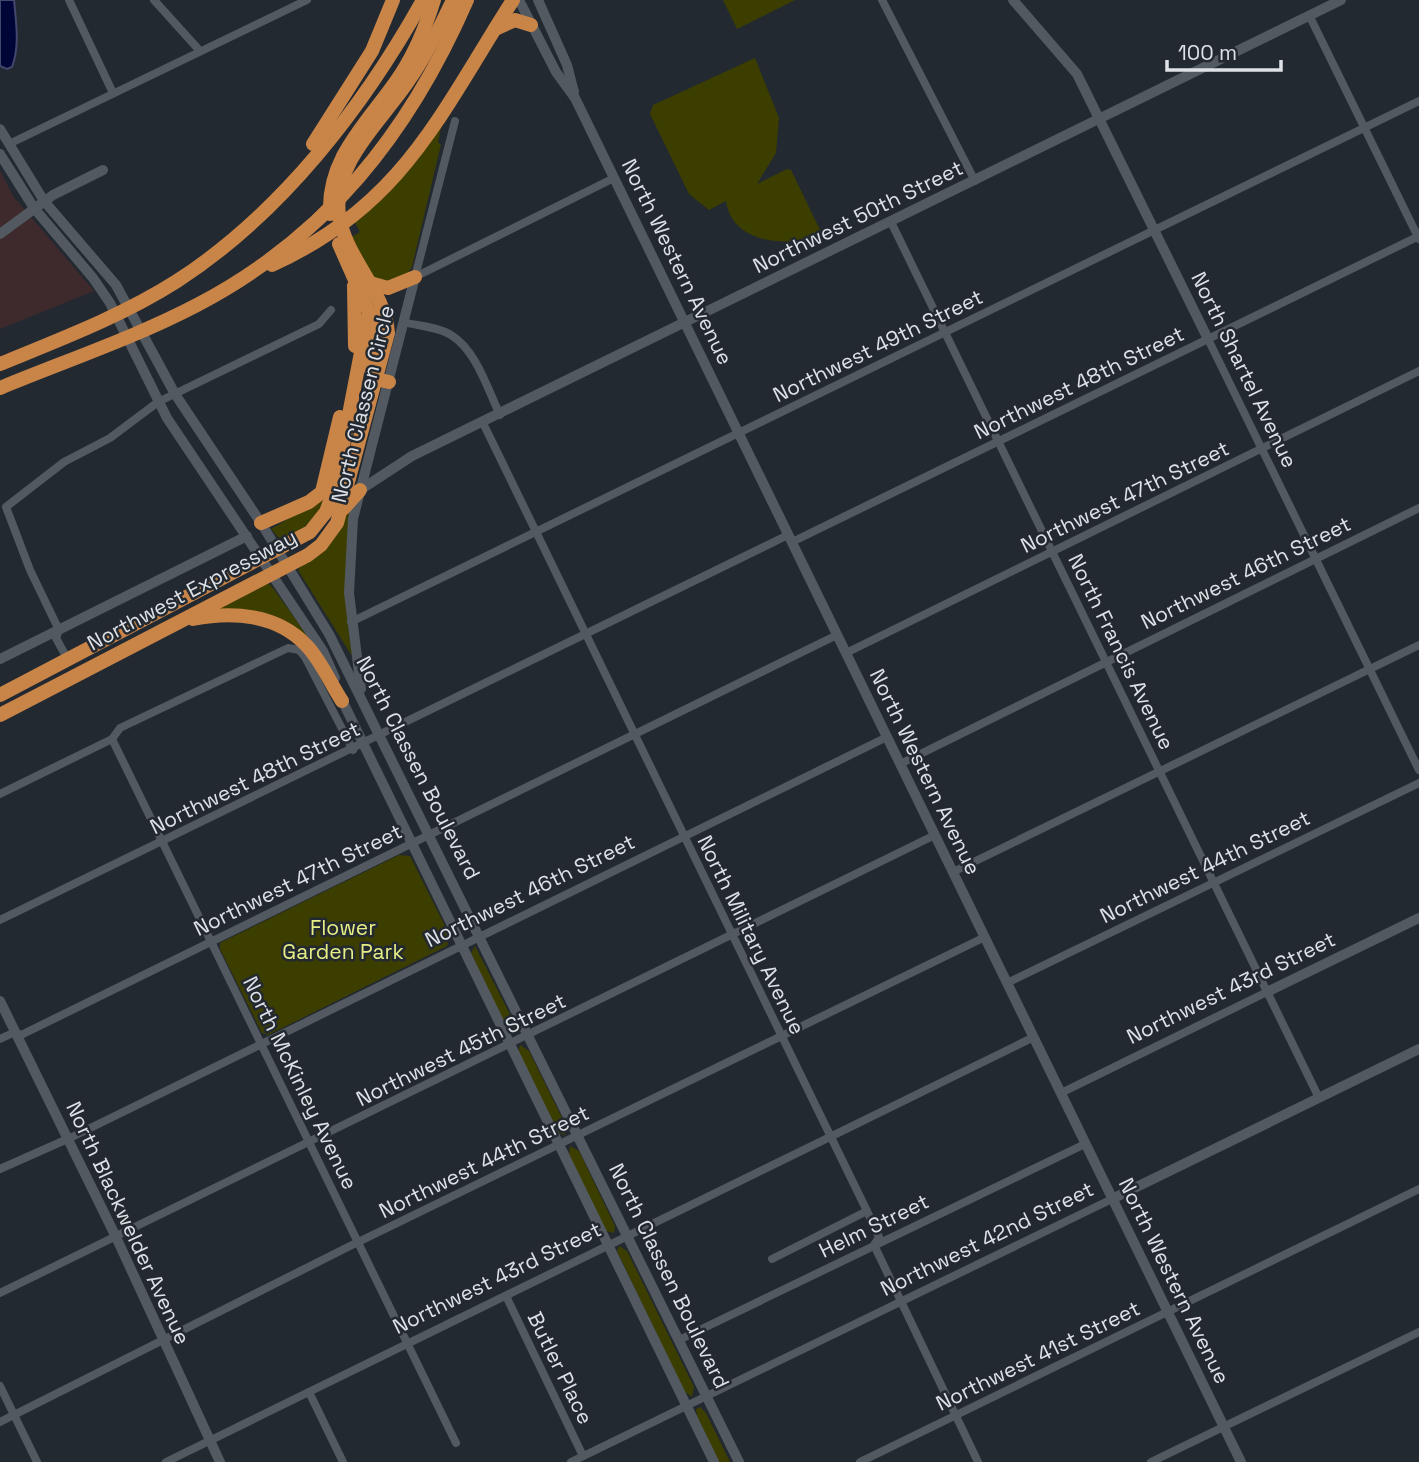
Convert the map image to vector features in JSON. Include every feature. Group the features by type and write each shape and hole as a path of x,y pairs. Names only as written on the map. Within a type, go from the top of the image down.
{"highway":[{"path":"279,195 360,71 393,0"},
{"path":"0,364 89,328 155,294 219,250 279,195 362,94 423,0"},
{"path":"383,380 369,366 375,339 369,311 330,219 332,177 345,150 403,71 425,28 434,0"},
{"name":"Northwest Expressway","path":"0,715 285,566 321,544 337,523 383,380 388,333 387,323 370,283 343,230 338,207 340,187 348,163 410,79 453,0"},
{"path":"245,277 322,216 351,188 390,141 418,99 446,48 467,0"},
{"path":"0,387 164,321 245,277 324,239 392,181 426,141 513,0"},
{"path":"494,30 515,20 531,25"},
{"path":"261,523 309,502 322,492 354,359 356,324 352,271"},
{"path":"370,283 388,288 415,277"},
{"name":"Northwest Expressway","path":"0,695 310,532 326,512 335,487 369,311"},
{"path":"350,417 363,393 383,380 393,364"},
{"path":"343,509 360,490"},
{"path":"181,621 244,615 283,628 306,644 342,701"}],"main road":[{"name":"North Western Avenue","path":"519,0 556,72 575,98 1241,1462"},
{"name":"North Western Avenue","path":"538,0 567,65 575,98"},
{"name":"Northwest 50th Street","path":"360,490 392,467 1341,0"},
{"name":"North Shartel Avenue","path":"1019,3 1070,65 1101,120 1208,340"},
{"name":"North Classen Boulevard","path":"0,129 44,201 116,285 175,394 261,523 329,634 739,1462"},
{"name":"North Classen Boulevard","path":"0,155 34,208 93,278 110,303 158,402 200,470 323,651 342,701 714,1462"},
{"path":"0,234 44,201 103,170"},
{"name":"North Classen Circle","path":"393,364 415,277"},
{"name":"North Classen Circle","path":"363,702 351,622 350,544 383,380"},
{"path":"368,453 370,467 375,471 392,467"},
{"path":"0,659 247,536"},
{"name":"Northwest 43rd Street","path":"1267,992 1419,918"},
{"name":"North Blackwelder Avenue","path":"0,1001 116,1237 220,1462"},
{"name":"Northwest 42nd Street","path":"1112,1199 1419,1049"}],"street":[{"path":"69,0 113,93"},
{"path":"154,0 200,51"},
{"path":"9,144 297,2 307,0"},
{"path":"882,0 975,181"},
{"path":"1310,17 1419,237"},
{"name":"Northwest 49th Street","path":"351,622 1419,101"},
{"name":"North Classen Circle","path":"415,277 455,121"},
{"path":"415,277 614,178"},
{"name":"North Francis Avenue","path":"891,222 1319,1098"},
{"name":"Northwest 48th Street","path":"0,920 380,737 585,634 998,441 1419,237"},
{"path":"68,660 56,638 59,630 6,507 64,461 110,438 158,402 319,324 331,310"},
{"path":"403,322 450,334 461,343 472,357 500,415"},
{"name":"North Shartel Avenue","path":"1208,340 1419,770"},
{"name":"Northwest 47th Street","path":"846,653 1419,371"},
{"name":"North Military Avenue","path":"482,423 867,1211 879,1237 874,1245 899,1302 978,1462"},
{"name":"Northwest 46th Street","path":"900,764 1419,508"},
{"name":"Northwest 47th Street","path":"0,1039 15,1032 21,1035 837,635"},
{"path":"953,872 1419,645"},
{"path":"0,794 112,739 120,728 288,648 299,650 304,657 353,750"},
{"name":"Northwest 46th Street","path":"0,1169 887,737"},
{"name":"North McKinley Avenue","path":"112,739 456,1443"},
{"name":"Northwest 44th Street","path":"1007,983 1419,783"},
{"name":"Northwest 45th Street","path":"0,1293 530,1036 935,835"},
{"name":"Northwest 44th Street","path":"0,1422 358,1243 985,937"},
{"name":"Northwest 43rd Street","path":"1061,1093 1267,992"},
{"name":"Northwest 43rd Street","path":"166,1462 1034,1037"},
{"name":"Helm Street","path":"679,1340 1085,1144"},
{"name":"Northwest 41st Street","path":"860,1462 1419,1189"},
{"name":"Northwest 42nd Street","path":"571,1462 1112,1199"},
{"path":"772,1259 867,1211"},
{"name":"Butler Place","path":"506,1296 583,1456"},
{"path":"1152,1462 1419,1332"},
{"path":"0,1386 37,1462"},
{"path":"309,1392 343,1462"}],"shaded area":[{"path":"0,0 14,0 16,51 12,67 7,69 0,66"},
{"path":"0,170 13,196 94,291 0,329"}],"green space":[{"path":"723,0 795,0 737,29"},
{"path":"755,58 779,118 776,153 757,184 787,169 791,170 822,234 795,241 765,239 739,227 731,216 726,201 709,210 689,194 650,114 653,105"},
{"path":"442,122 438,143 441,144 412,267 396,280 375,282 351,237 360,232 354,221"},
{"path":"322,499 319,512 293,534 279,538 271,529"},
{"path":"353,503 346,580 352,656 298,570"},
{"path":"268,583 273,588 309,638 215,610"},
{"name":"Flower Garden Park","path":"399,855 410,856 450,936 447,946 268,1035 262,1033 220,949 220,943"},
{"path":"475,946 515,1024 515,1034 508,1031 471,953"},
{"path":"520,1045 529,1051 565,1124 565,1135 559,1133 518,1052"},
{"path":"570,1146 579,1151 615,1226 614,1233 606,1231 569,1155"},
{"path":"619,1246 627,1251 694,1387 692,1397 684,1391 617,1251"},
{"path":"700,1407 706,1413 730,1462 719,1462 697,1416 696,1409"}]}
